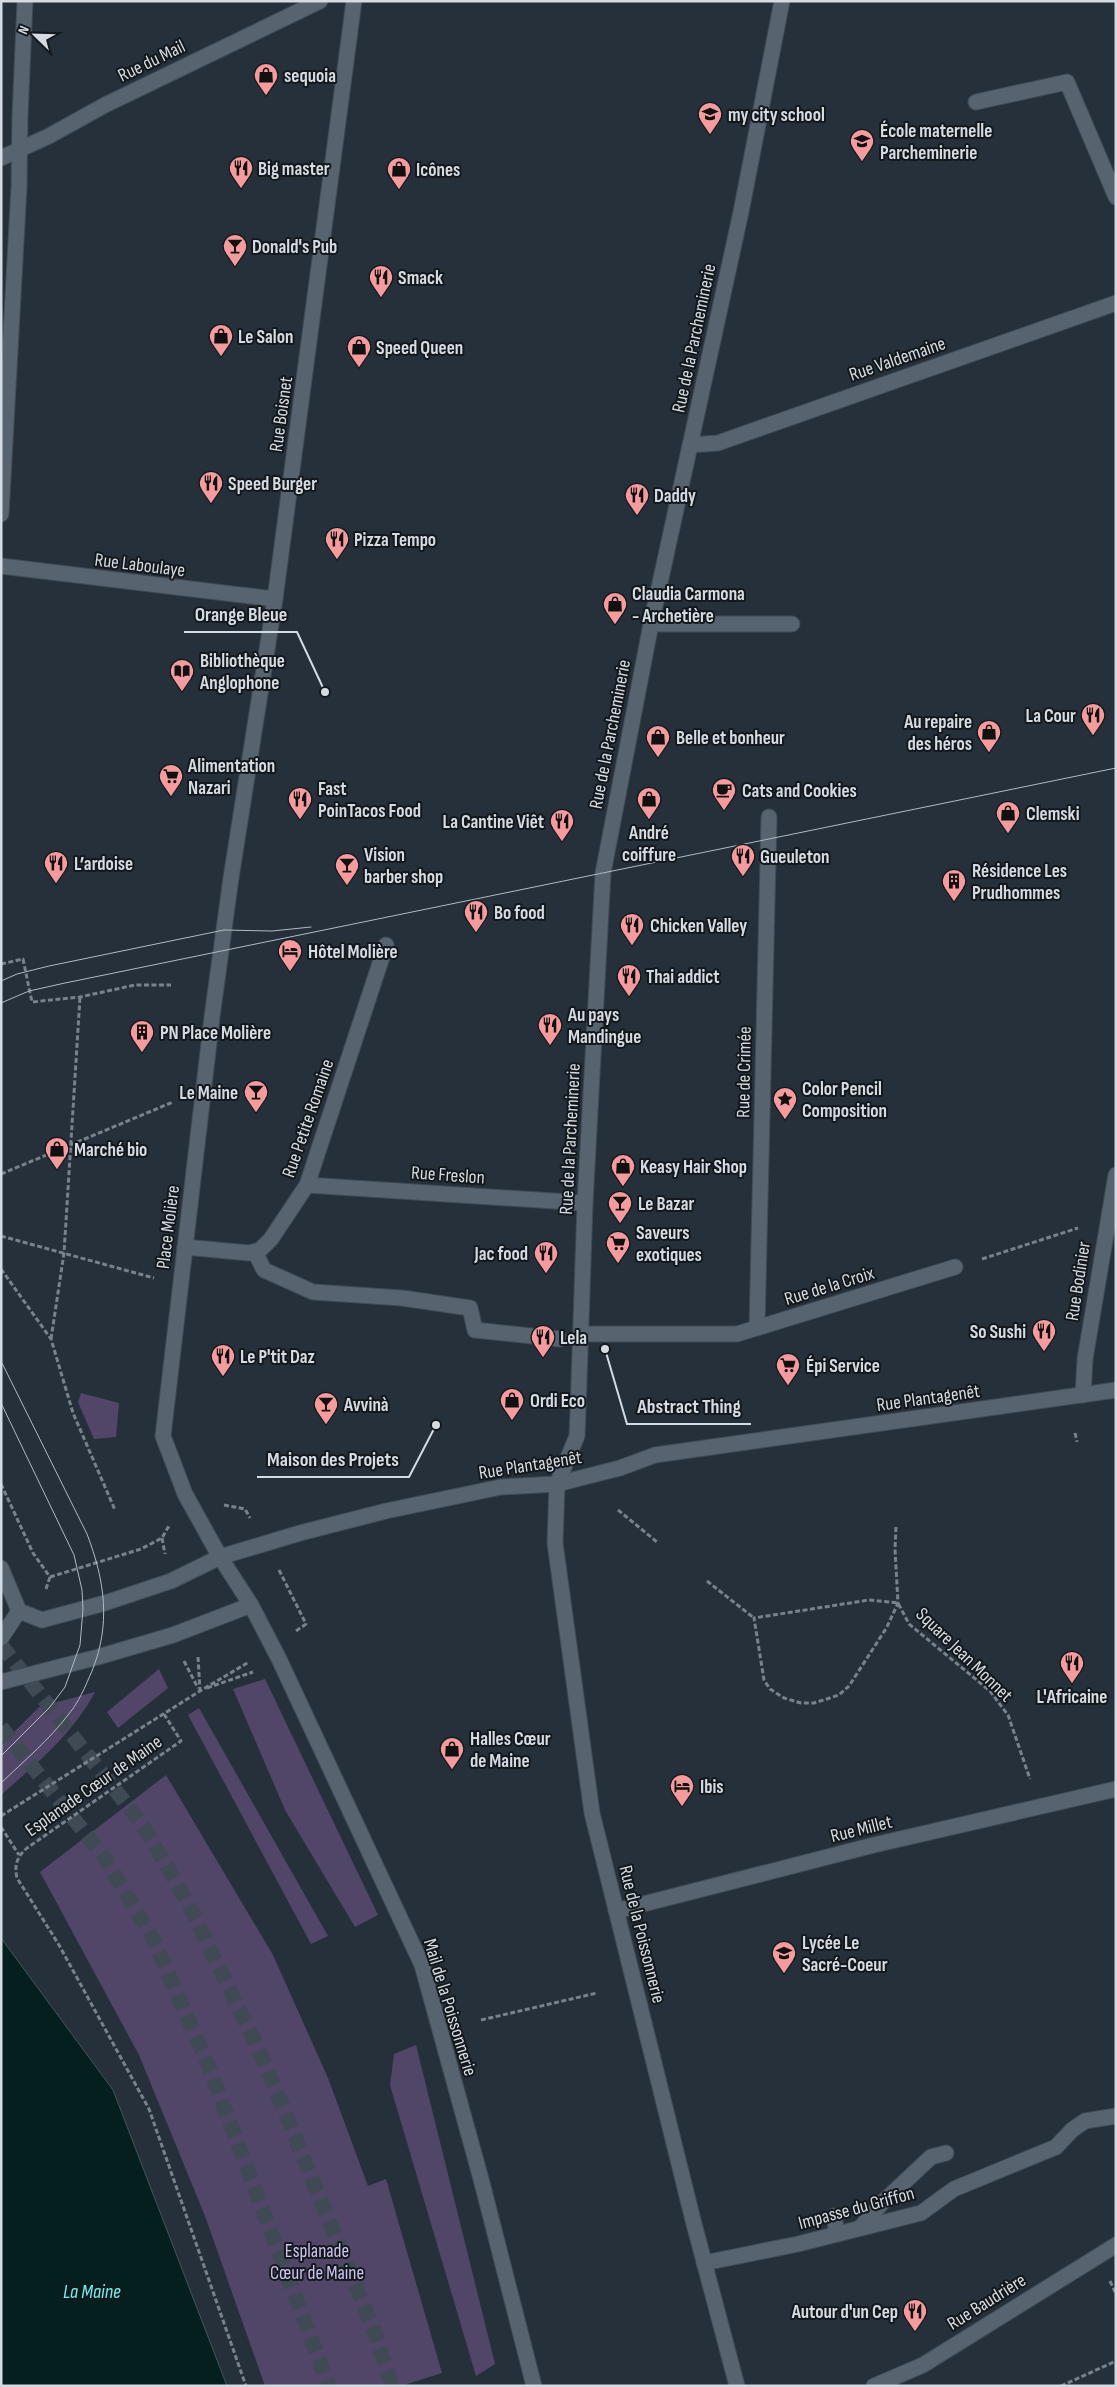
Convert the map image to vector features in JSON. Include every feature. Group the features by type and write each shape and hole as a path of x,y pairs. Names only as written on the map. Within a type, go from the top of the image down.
{"street":[{"path":"1,514 20,147 25,1"},
{"name":"Rue du Mail","path":"1,158 20,147 49,136 105,105 320,1"},
{"name":"Rue Boisnet","path":"230,890 275,599 354,1"},
{"name":"Rue de la Parcheminerie","path":"557,1484 576,1436 582,1334 585,1203 603,873 651,624 741,212 782,1"},
{"path":"976,102 1067,82 1116,197"},
{"name":"Rue Valdemaine","path":"690,445 718,443 1116,303"},
{"name":"Rue Laboulaye","path":"1,566 275,599"},
{"path":"651,624 792,624"},
{"name":"Rue de Crimée","path":"757,1328 769,817"},
{"name":"Place Molière","path":"220,1557 196,1510 185,1494 163,1436 204,1089 230,890"},
{"name":"Rue Petite Romaine","path":"255,1252 271,1239 307,1185 386,945"},
{"name":"Rue Bodinier","path":"1083,1395 1085,1359 1116,1175"},
{"name":"Rue Freslon","path":"307,1185 585,1203"},
{"path":"185,1247 255,1252 264,1270 312,1292 402,1298 470,1308 475,1330 560,1339"},
{"name":"Rue de la Croix","path":"582,1334 737,1334 955,1267"},
{"name":"Rue Plantagenêt","path":"19,1612 42,1620 75,1612 170,1581 220,1557 300,1532 386,1511 501,1487 557,1484 620,1468 654,1455 1116,1390"},
{"name":"Rue de la Poissonnerie","path":"557,1484 555,1543 592,1813 704,2262 737,2386"},
{"name":"Mail de la Poissonnerie","path":"220,1557 251,1605 313,1732 422,1965 481,2179 534,2386"},
{"path":"1,1568 19,1612 1,1638"},
{"path":"1,1682 98,1657 172,1635 251,1605"},
{"name":"Rue Millet","path":"616,1911 874,1845 1116,1789"},
{"name":"Impasse du Griffon","path":"704,2262 837,2234 921,2213 954,2189 1056,2147 1072,2130 1086,2121 1116,2116"},
{"path":"860,2228 882,2203 931,2157 946,2153"},
{"path":"834,2216 837,2234"},
{"name":"Rue Baudrière","path":"874,2386 923,2365 1116,2244"}],"path":[{"path":"1,964 23,959 32,1002 80,997 135,985 171,985"},
{"path":"51,1339 64,1253 80,997"},
{"path":"1,1174 204,1089"},
{"path":"955,1267 1080,1228"},
{"path":"1,1236 181,1286"},
{"path":"1,1269 51,1339 73,1413 116,1510"},
{"path":"1076,1433 1077,1442"},
{"path":"1,1484 33,1553 50,1577 141,1549 162,1538 171,1522 196,1510"},
{"path":"618,1510 657,1542"},
{"name":"Square Jean Monnet","path":"896,1527 898,1603 887,1627 849,1686 839,1695 814,1703 801,1703 784,1698 770,1689 763,1674 754,1618 869,1600 898,1603"},
{"path":"707,1581 754,1618"},
{"name":"Square Jean Monnet","path":"898,1603 909,1624 990,1691 1008,1715 1031,1782"},
{"path":"183,1659 200,1691"},
{"path":"1,1816 200,1691 257,1670"},
{"name":"Esplanade Cœur de Maine","path":"164,1714 181,1741 20,1855 16,1864 17,1878 58,1945 149,2109 246,2386"},
{"name":"Esplanade Cœur de Maine","path":"1,1827 20,1855"},
{"path":"480,2020 597,1993"},
{"path":"1061,2386 1116,2361"}],"green space":[{"path":"81,1393 119,1403 116,1437 94,1439 78,1402"},
{"path":"159,1669 168,1688 118,1728 107,1712"},
{"path":"265,1679 378,1915 355,1927 285,1810 233,1689"},
{"path":"95,1692 76,1722 65,1735 1,1795 1,1745 39,1707"},
{"path":"199,1708 328,1936 311,1944 188,1715"},
{"name":"Esplanade Cœur de Maine","path":"166,1775 273,1955 328,2078 368,2186 386,2179 442,2373 401,2386 265,2386 205,2216 139,2055 40,1872"},
{"path":"416,2045 495,2364 476,2376 390,2085 394,2054"}],"water":[{"name":"La Maine","path":"1,1938 113,2090 227,2386 1,2386"}],"tunnel":[{"path":"1,1645 142,1824 187,1901 264,2061 375,2333 392,2386"},
{"path":"1,1727 104,1857 153,1939 207,2062 329,2386"}],"tram line":[{"path":"1,1003 29,991 65,983 1116,768"},
{"path":"1,981 17,974 49,966 224,930 272,931 311,927"},
{"path":"1,1361 87,1534 102,1586 104,1619 98,1654 82,1694 53,1733 1,1783"},
{"path":"1,1403 74,1555 82,1590 83,1609 80,1645 65,1687 50,1707 1,1756"}],"place":[{"name":"sequoia","path":"266,96"},
{"name":"my city school","path":"710,135"},
{"name":"École maternelle Parcheminerie","path":"862,162"},
{"name":"Big master","path":"241,189"},
{"name":"Icônes","path":"399,190"},
{"name":"Donald's Pub","path":"235,267"},
{"name":"Smack","path":"381,298"},
{"name":"Le Salon","path":"221,357"},
{"name":"Speed Queen","path":"359,368"},
{"name":"Speed Burger","path":"211,504"},
{"name":"Daddy","path":"637,516"},
{"name":"Pizza Tempo","path":"337,560"},
{"name":"Claudia Carmona - Archetière","path":"615,625"},
{"name":"Bibliothèque Anglophone","path":"182,692"},
{"name":"Orange Bleue","path":"325,692"},
{"name":"La Cour","path":"1093,736"},
{"name":"Au repaire des héros","path":"989,753"},
{"name":"Belle et bonheur","path":"658,758"},
{"name":"Alimentation Nazari","path":"171,797"},
{"name":"Cats and Cookies","path":"724,811"},
{"name":"Fast PoinTacos Food","path":"300,820"},
{"name":"André coiffure","path":"649,820"},
{"name":"Clemski","path":"1008,834"},
{"name":"La Cantine Viêt","path":"562,842"},
{"name":"Gueuleton","path":"743,877"},
{"name":"L’ardoise","path":"56,884"},
{"name":"Vision barber shop","path":"347,886"},
{"name":"Résidence Les Prudhommes","path":"954,902"},
{"name":"Bo food","path":"476,933"},
{"name":"Chicken Valley","path":"632,946"},
{"name":"Hôtel Molière","path":"290,972"},
{"name":"Thai addict","path":"629,997"},
{"name":"Au pays Mandingue","path":"550,1046"},
{"name":"PN Place Molière","path":"142,1053"},
{"name":"Le Maine","path":"256,1113"},
{"name":"Color Pencil Composition","path":"785,1120"},
{"name":"Marché bio","path":"57,1170"},
{"name":"Keasy Hair Shop","path":"623,1187"},
{"name":"Le Bazar","path":"620,1224"},
{"name":"Saveurs exotiques","path":"618,1264"},
{"name":"Jac food","path":"546,1274"},
{"name":"Abstract Thing","path":"605,1349"},
{"name":"So Sushi","path":"1044,1352"},
{"name":"Lela","path":"543,1358"},
{"name":"Le P'tit Daz","path":"223,1377"},
{"name":"Épi Service","path":"788,1386"},
{"name":"Ordi Eco","path":"512,1421"},
{"name":"Avvinà","path":"326,1425"},
{"name":"Maison des Projets","path":"436,1425"},
{"name":"L'Africaine","path":"1072,1684"},
{"name":"Halles Cœur de Maine","path":"452,1770"},
{"name":"Ibis","path":"682,1807"},
{"name":"Lycée Le Sacré-Coeur","path":"784,1974"},
{"name":"Autour d'un Cep","path":"915,2332"}]}
